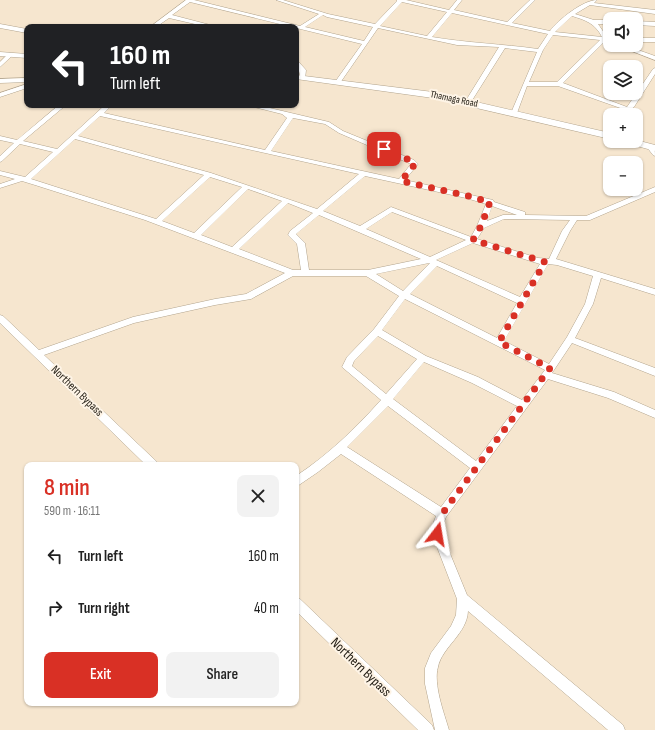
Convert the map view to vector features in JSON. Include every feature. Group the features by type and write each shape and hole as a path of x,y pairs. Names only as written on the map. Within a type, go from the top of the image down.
{"main road":[{"path":"0,54 24,56"},
{"name":"Thamaga Road","path":"299,78 396,89 468,102 603,134"}],"street":[{"path":"157,24 188,0 273,19 288,24"},
{"path":"278,0 322,14 428,38 457,43 502,46 541,51"},
{"path":"338,82 376,27 400,0 550,33 603,38"},
{"path":"428,38 460,0"},
{"path":"509,23 533,0"},
{"path":"514,113 525,84 550,33 564,18 595,0"},
{"path":"590,4 655,12"},
{"path":"300,28 322,14"},
{"path":"572,14 594,22 599,25 603,31"},
{"path":"168,16 202,24"},
{"path":"594,22 603,22"},
{"path":"643,23 655,24"},
{"path":"0,26 24,30"},
{"path":"300,28 366,43"},
{"path":"643,40 655,40"},
{"path":"559,84 603,44"},
{"path":"468,102 502,46"},
{"path":"638,52 655,58"},
{"path":"0,65 11,54"},
{"path":"299,65 303,70 299,78"},
{"path":"525,84 559,84 628,109 632,106 653,77 655,70"},
{"path":"0,81 24,85"},
{"path":"0,95 24,86"},
{"path":"0,160 18,142 59,108"},
{"path":"0,186 25,179 59,151 105,108"},
{"path":"261,108 327,123 341,132 412,161 415,164 401,181"},
{"path":"100,114 468,196 490,202 530,217"},
{"path":"267,152 289,119 289,115"},
{"path":"74,137 209,174 286,200 359,230 523,302"},
{"path":"0,138 59,151"},
{"path":"652,147 655,154"},
{"path":"0,172 158,221 195,236 234,249 292,273"},
{"path":"305,272 301,243 292,234 364,173"},
{"path":"158,221 209,174"},
{"path":"195,236 246,186"},
{"path":"481,226 503,217 575,218 595,215 655,189"},
{"path":"234,249 286,200"},
{"path":"36,354 133,320 215,302 248,297 292,273 368,273 432,262 473,240 481,226 490,202"},
{"path":"359,230 391,209 473,240 548,262 598,274 655,292"},
{"path":"499,342 575,218"},
{"path":"432,262 404,295 377,331 350,359 347,367 387,400 476,467"},
{"path":"368,273 404,295 499,342 548,372 611,395 655,414"},
{"path":"442,730 431,684 431,668 435,657 462,616 463,599 437,534 438,524 442,514 548,372 570,338 589,304 598,274"},
{"name":"Northern Bypass","path":"0,318 150,462"},
{"path":"377,331 423,358 475,380 524,405"},
{"path":"570,338 655,372"},
{"path":"299,480 320,466 340,448 387,400 423,358"},
{"path":"340,448 442,514"},
{"path":"463,599 618,730"},
{"name":"Northern Bypass","path":"299,606 427,730"}],"route":[{"path":"384,149 408,158 414,162 415,164 401,181 490,202 481,226 473,240 537,261 545,262 513,321 499,342 550,368 442,514 438,524 437,534"}]}
